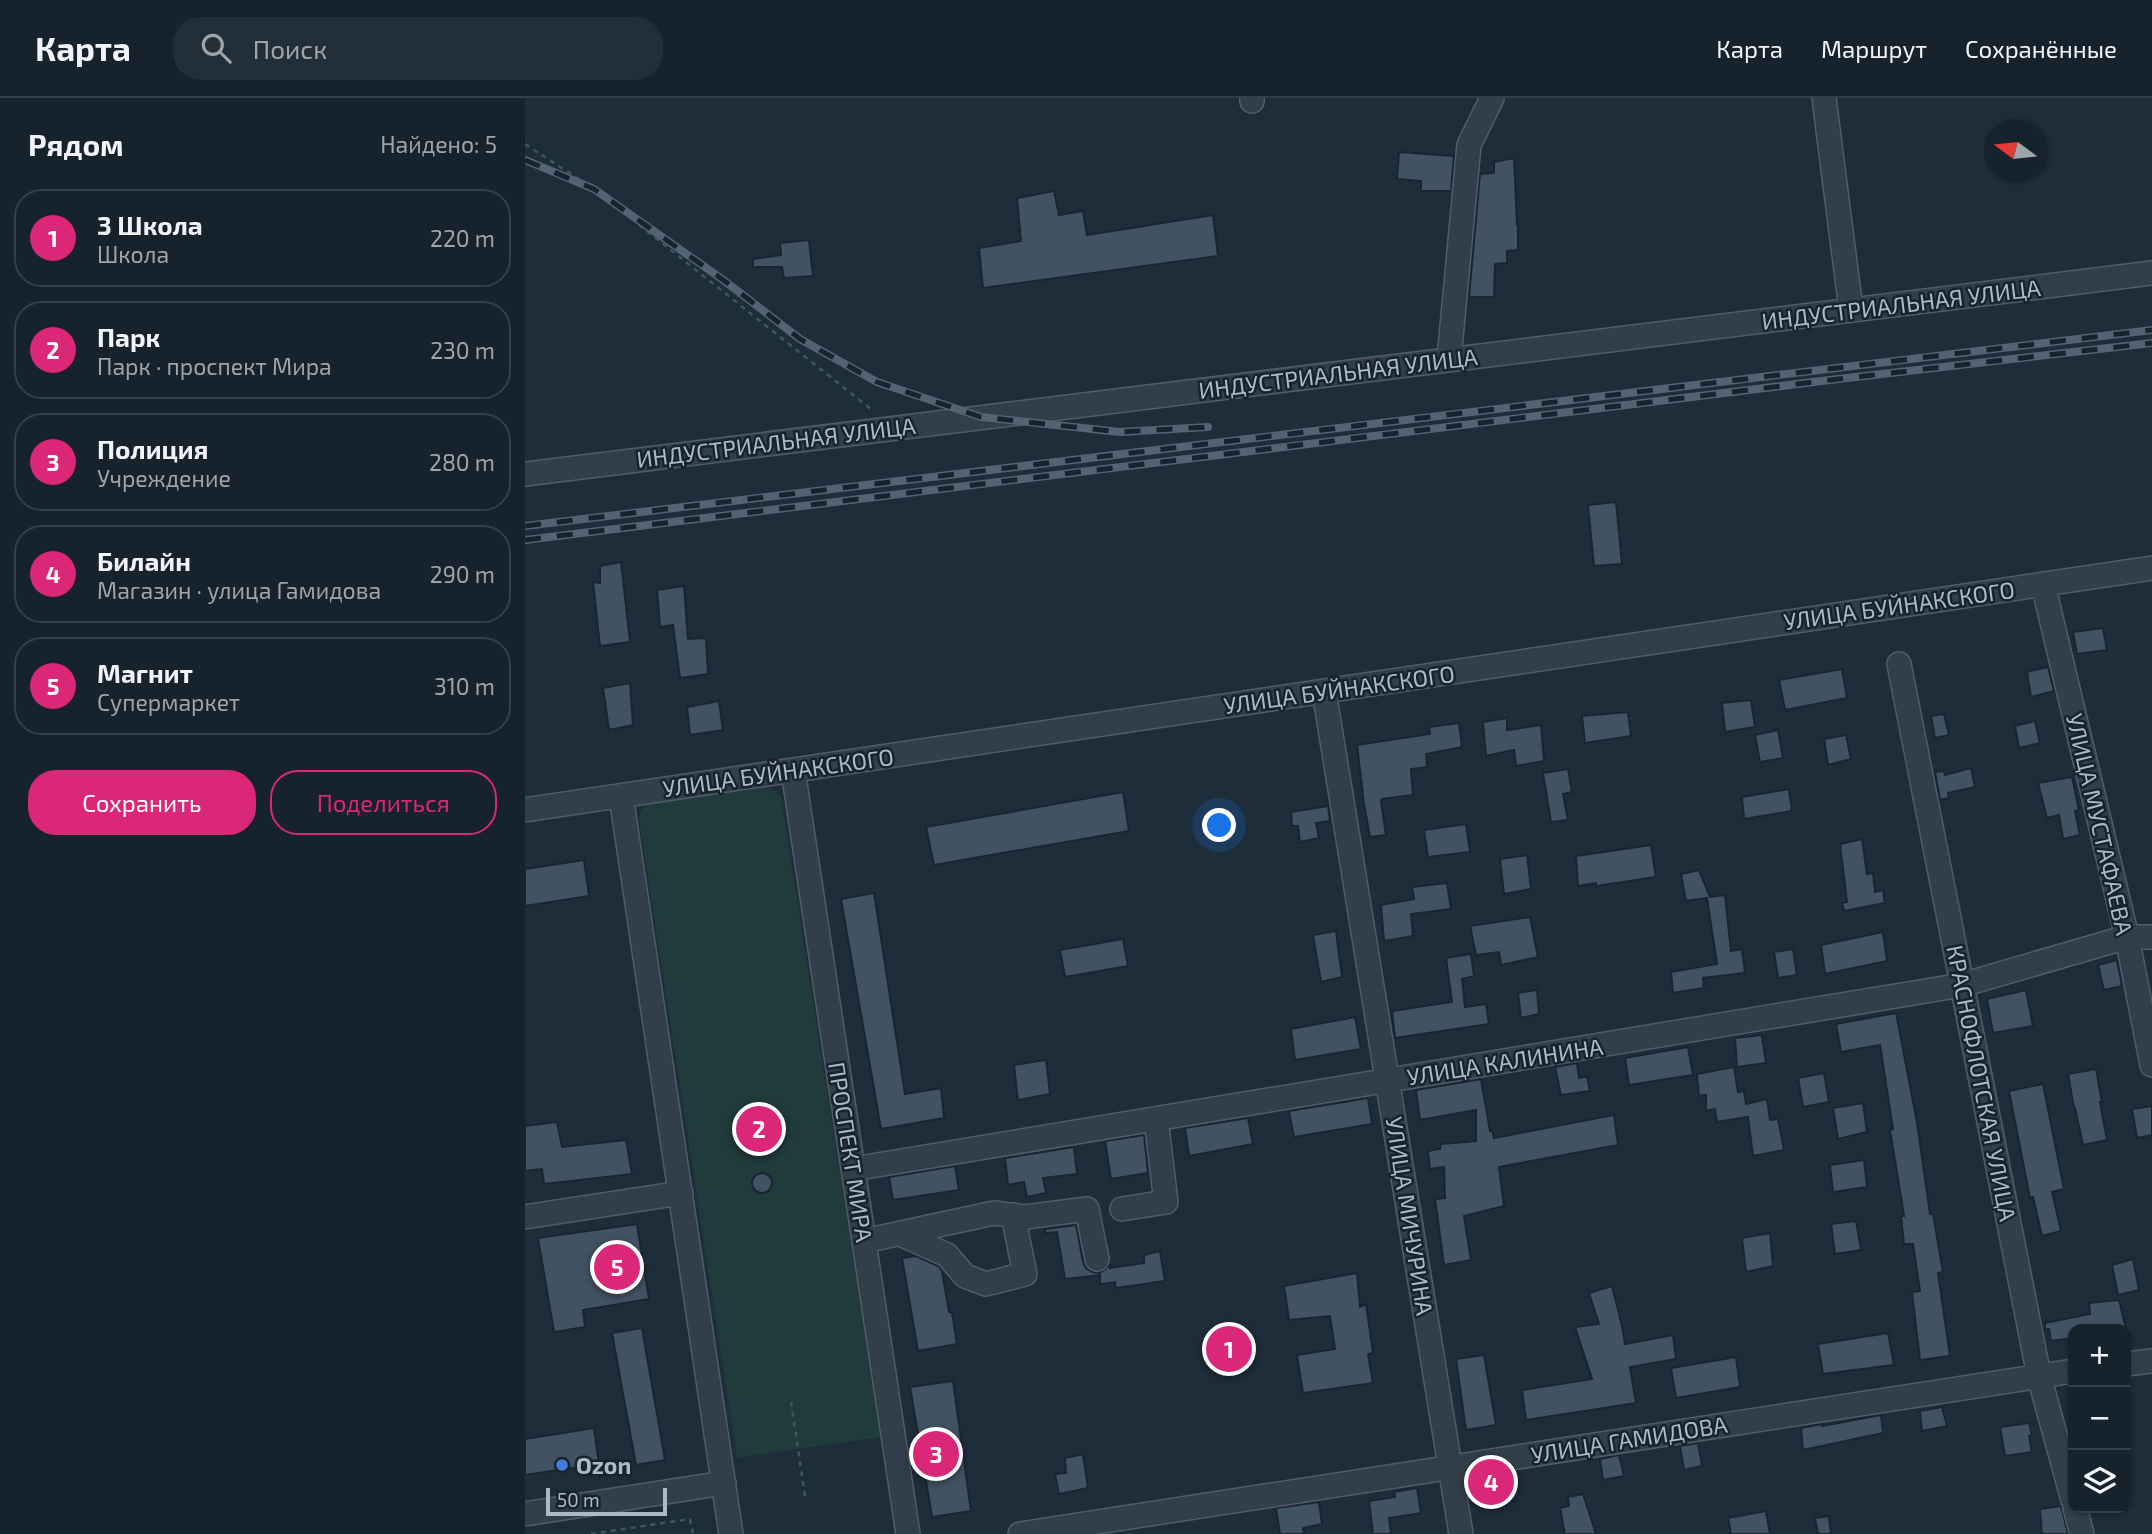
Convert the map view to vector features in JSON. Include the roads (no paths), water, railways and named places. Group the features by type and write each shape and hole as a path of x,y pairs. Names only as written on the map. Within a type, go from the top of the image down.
{"street":[{"path":"1449,359 1469,145 1492,98"},
{"path":"1824,98 1851,310"},
{"name":"ИНДУСТРИАЛЬНАЯ УЛИЦА","path":"525,474 2152,273"},
{"name":"УЛИЦА БУЙНАКСКОГО","path":"525,810 2152,568"},
{"name":"УЛИЦА МУСТАФАЕВА","path":"2043,584 2127,937 2152,1065"},
{"name":"КРАСНОФЛОТСКАЯ УЛИЦА","path":"1899,664 2039,1376 2068,1482"},
{"name":"УЛИЦА МИЧУРИНА","path":"1324,691 1461,1534"},
{"name":"ПРОСПЕКТ МИРА","path":"793,770 908,1534"},
{"path":"621,796 731,1534"},
{"name":"УЛИЦА КАЛИНИНА","path":"853,1169 1962,985 2127,937 2152,936"},
{"path":"1122,1209 1166,1202 1156,1119"},
{"path":"525,1217 681,1193"},
{"path":"864,1241 994,1213 1025,1217 1087,1209 1097,1259"},
{"path":"900,1234 947,1255 965,1276 986,1284 1025,1274 1013,1215"},
{"path":"2131,1363 2152,1361"},
{"name":"УЛИЦА ГАМИДОВА","path":"1020,1534 2068,1372"},
{"path":"525,1514 724,1483"},
{"path":"2076,1513 2082,1534"}],"railway":[{"path":"525,160 594,189 722,279 800,339 877,382 981,417 1120,432 1208,427"},
{"path":"525,526 2152,330"},
{"path":"525,540 2152,343"}],"place":[{"name":"Парк","path":"759,1129"},
{"name":"Магнит","path":"617,1267"},
{"name":"3 Школа","path":"1229,1349"},
{"name":"Полиция","path":"936,1454"},
{"name":"Ozon","path":"562,1465"},
{"name":"Билайн","path":"1491,1482"}]}
